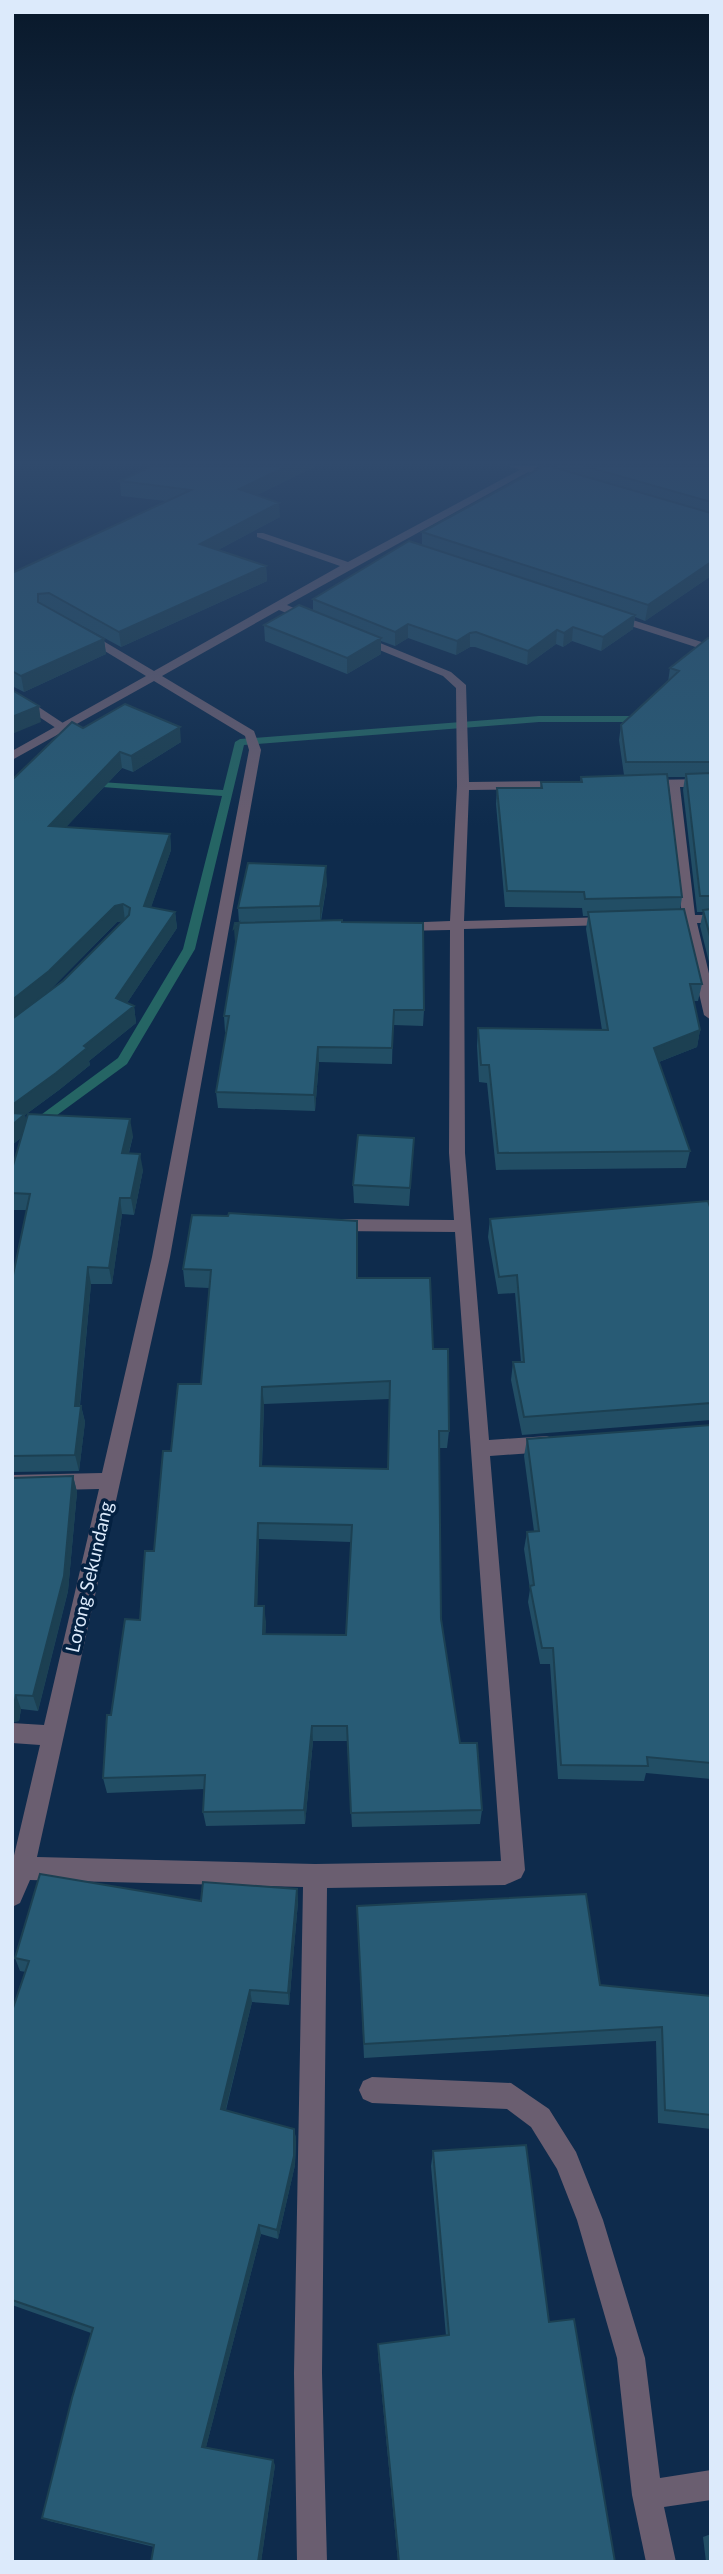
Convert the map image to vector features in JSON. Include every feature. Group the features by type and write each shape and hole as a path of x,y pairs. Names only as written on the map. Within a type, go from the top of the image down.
{"street":[{"path":"12,756 314,586"},
{"path":"279,606 327,625"},
{"path":"597,612 711,649"},
{"path":"68,625 156,675"},
{"path":"23,1868 315,1876 505,1873 513,1870 457,1153 457,926 463,786 460,708 462,687 447,674 352,635"},
{"name":"Lorong Sekundang","path":"12,1895 23,1868 161,1257 227,932 255,750 250,734 156,675"},
{"path":"12,694 63,727"},
{"path":"631,784 711,783"},
{"path":"673,784 689,919 711,1015"},
{"path":"463,786 575,785"},
{"path":"648,920 711,919"},
{"path":"387,927 621,921"},
{"path":"314,1225 462,1226"},
{"path":"479,1449 561,1443"},
{"path":"12,1483 111,1480"},
{"path":"12,1733 53,1736"},
{"path":"312,2562 308,2373 315,1876"},
{"path":"372,2090 511,2096 540,2119 567,2161 590,2220 631,2358 647,2495 661,2562"},
{"path":"647,2495 711,2486"}],"building":[{"path":"12,586 221,586 119,632 49,593 38,594 38,602 104,639 21,676 12,671"},
{"path":"334,586 547,586 635,615 603,637 573,627 564,633 557,630 528,651 476,632 457,641 408,624 395,632 313,599"},
{"path":"590,586 676,586 648,605"},
{"path":"299,605 381,638 347,658 264,625"},
{"path":"708,638 711,639 711,762 626,762 621,725 679,671 670,668"},
{"path":"12,690 39,706 12,717"},
{"path":"125,704 180,727 131,756 120,752 49,826 170,834 144,906 175,912 116,998 134,1006 84,1046 87,1048 12,1105 12,1019 63,981 129,915 130,908 123,904 115,906 49,971 12,1000 12,780 72,722 83,728"},
{"path":"711,773 711,896 700,896 686,774"},
{"path":"667,774 682,897 585,899 584,892 507,891 497,788 542,788 541,782 582,782 581,777"},
{"path":"248,863 326,866 320,906 238,908"},
{"path":"684,909 702,984 690,984 700,1030 654,1048 690,1151 498,1153 489,1065 481,1065 478,1028 608,1030 588,912"},
{"path":"711,909 711,940 703,910"},
{"path":"342,920 423,923 424,1010 394,1010 392,1048 318,1047 314,1095 216,1092 229,1016 224,1016 239,923 234,928 235,923"},
{"path":"12,1113 25,1114 12,1125"},
{"path":"28,1114 130,1119 122,1153 140,1154 131,1198 120,1198 109,1268 88,1267 75,1406 81,1406 75,1455 12,1456 12,1280 30,1194 12,1193 12,1169"},
{"path":"358,1135 414,1138 410,1188 353,1185"},
{"path":"708,1201 711,1210 711,1403 524,1417 513,1362 524,1362 517,1275 499,1277 490,1219"},
{"path":"229,1213 357,1221 357,1278 430,1278 433,1349 448,1349 449,1431 439,1431 441,1619 460,1743 477,1743 482,1810 351,1813 347,1726 312,1726 304,1810 203,1812 205,1775 103,1778 107,1715 111,1715 125,1619 140,1620 145,1551 154,1551 163,1451 171,1451 178,1384 201,1384 211,1270 183,1269 192,1215 228,1216","holes":["390,1381 388,1469 260,1466 262,1387","258,1523 352,1525 346,1635 263,1634 264,1606 255,1606"]},
{"path":"711,1425 711,1763 647,1757 648,1766 561,1765 553,1648 542,1648 530,1586 534,1585 527,1532 539,1531 527,1439"},
{"path":"73,1476 64,1576 33,1696 16,1695 12,1707 12,1478"},
{"path":"40,1874 201,1901 203,1882 297,1889 288,1993 250,1990 221,2109 294,2129 294,2156 277,2230 259,2225 202,2447 273,2460 258,2562 151,2562 154,2545 42,2518 72,2398 93,2328 12,2300 12,2011 29,1961 15,1958"},
{"path":"586,1894 600,1985 711,1996 711,2115 665,2110 662,2027 364,2044 357,1906"},
{"path":"526,2145 549,2322 574,2319 615,2562 399,2562 378,2344 449,2335 433,2151"}],"waterway":[{"path":"34,1126 123,1061 189,949 240,742 539,719 643,719"},
{"path":"89,783 227,793"}]}
